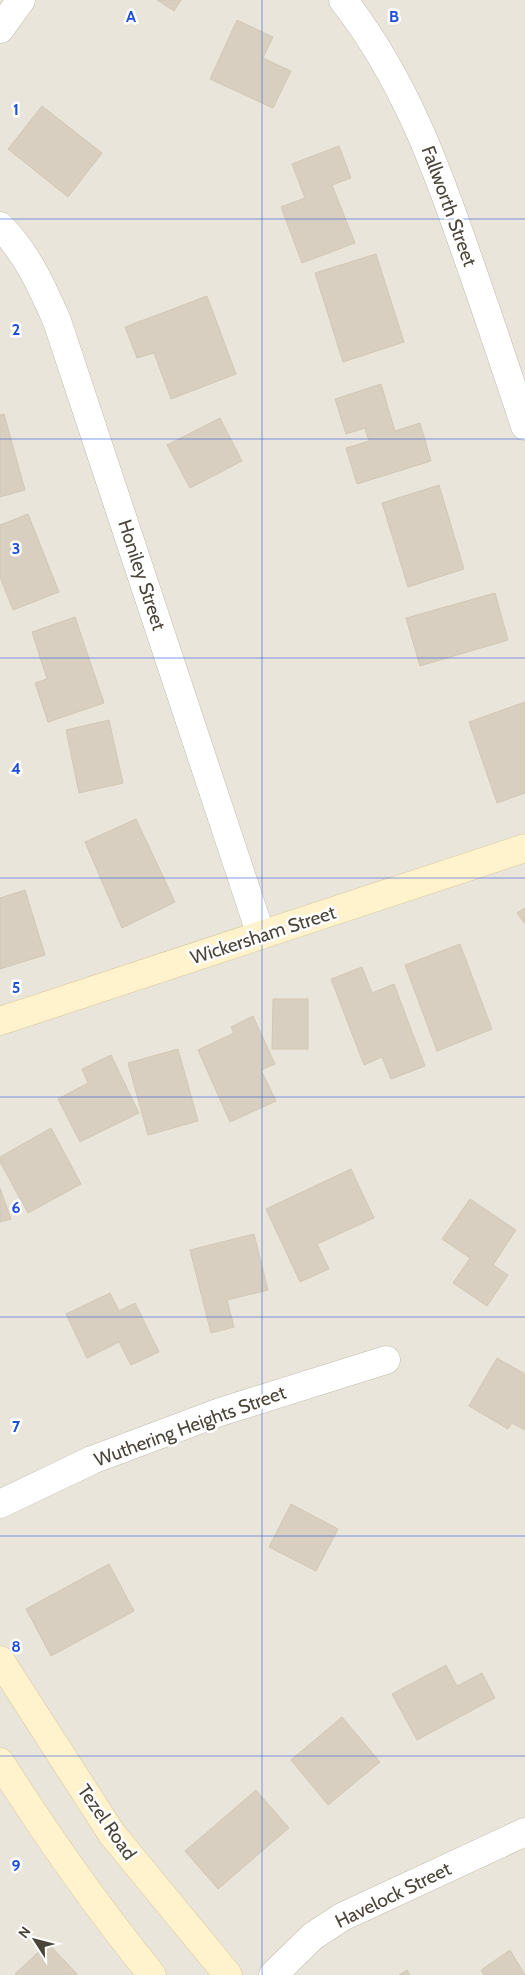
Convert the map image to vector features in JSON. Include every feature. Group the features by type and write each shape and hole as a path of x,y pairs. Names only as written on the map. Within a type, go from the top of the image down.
{"main road":[{"name":"Wickersham Street","path":"0,1021 525,848"},
{"name":"Tezel Road","path":"0,1660 112,1834 228,1975"},
{"path":"0,1762 55,1848 104,1916 152,1975"}],"street":[{"path":"0,28 21,0"},
{"name":"Fallworth Street","path":"343,0 359,20 396,80 428,145 525,426"},
{"name":"Honiley Street","path":"0,226 22,252 37,277 57,321 261,935"},
{"name":"Wuthering Heights Street","path":"0,1504 92,1460 220,1412 386,1360"},
{"name":"Havelock Street","path":"273,1975 313,1936 342,1917 525,1832"}],"shaded area":[{"path":"0,0 525,0 525,1975 0,1975"}],"building":[{"path":"157,0 181,0 174,11"},
{"path":"237,20 273,37 263,58 291,71 273,108 210,79"},
{"path":"42,106 102,153 68,197 8,149"},
{"path":"339,146 351,178 332,185 355,243 302,263 281,207 305,198 292,164"},
{"path":"376,254 404,342 343,362 315,273"},
{"path":"207,296 236,374 171,399 154,353 137,358 125,327"},
{"path":"381,384 395,431 420,423 431,461 357,484 346,448 369,441 365,428 346,434 335,399"},
{"path":"4,414 25,490 0,497 0,415"},
{"path":"220,418 242,461 190,488 167,445"},
{"path":"439,485 464,569 408,587 382,503"},
{"path":"28,514 59,592 13,610 0,577 0,525"},
{"path":"495,593 508,640 420,666 406,618"},
{"path":"75,617 104,703 48,722 35,683 47,679 32,632"},
{"path":"525,702 525,793 497,803 469,722"},
{"path":"109,720 123,783 79,793 66,730"},
{"path":"136,819 175,902 122,928 85,842"},
{"path":"25,890 45,955 0,969 0,898"},
{"path":"525,908 525,924 517,913"},
{"path":"460,944 492,1029 437,1051 405,965"},
{"path":"362,967 372,993 394,984 425,1066 391,1079 382,1057 364,1065 331,979"},
{"path":"273,999 308,999 308,1049 272,1049"},
{"path":"253,1016 275,1064 261,1070 276,1101 230,1122 198,1050 234,1033 231,1027"},
{"path":"178,1049 198,1121 148,1135 128,1063"},
{"path":"111,1055 139,1113 80,1142 58,1099 88,1083 82,1069"},
{"path":"51,1128 81,1184 28,1213 0,1162 0,1157"},
{"path":"351,1169 374,1218 317,1244 329,1269 300,1282 266,1209"},
{"path":"0,1188 11,1219 0,1222"},
{"path":"470,1199 516,1230 493,1265 508,1275 487,1306 453,1283 470,1258 442,1239"},
{"path":"254,1234 268,1290 227,1300 234,1327 211,1333 190,1250"},
{"path":"110,1293 119,1311 135,1303 159,1352 131,1365 119,1342 87,1358 66,1314"},
{"path":"497,1358 525,1374 525,1430 512,1423 508,1429 469,1406"},
{"path":"291,1504 338,1529 316,1571 269,1547"},
{"path":"109,1564 134,1611 51,1656 26,1609"},
{"path":"446,1665 457,1686 482,1673 495,1698 417,1740 392,1694"},
{"path":"342,1717 380,1762 328,1805 291,1760"},
{"path":"256,1790 289,1828 218,1889 185,1851"},
{"path":"48,1943 78,1975 15,1974"},
{"path":"510,1950 525,1975 484,1975 481,1970"},
{"path":"407,1970 410,1975 399,1975"}]}
